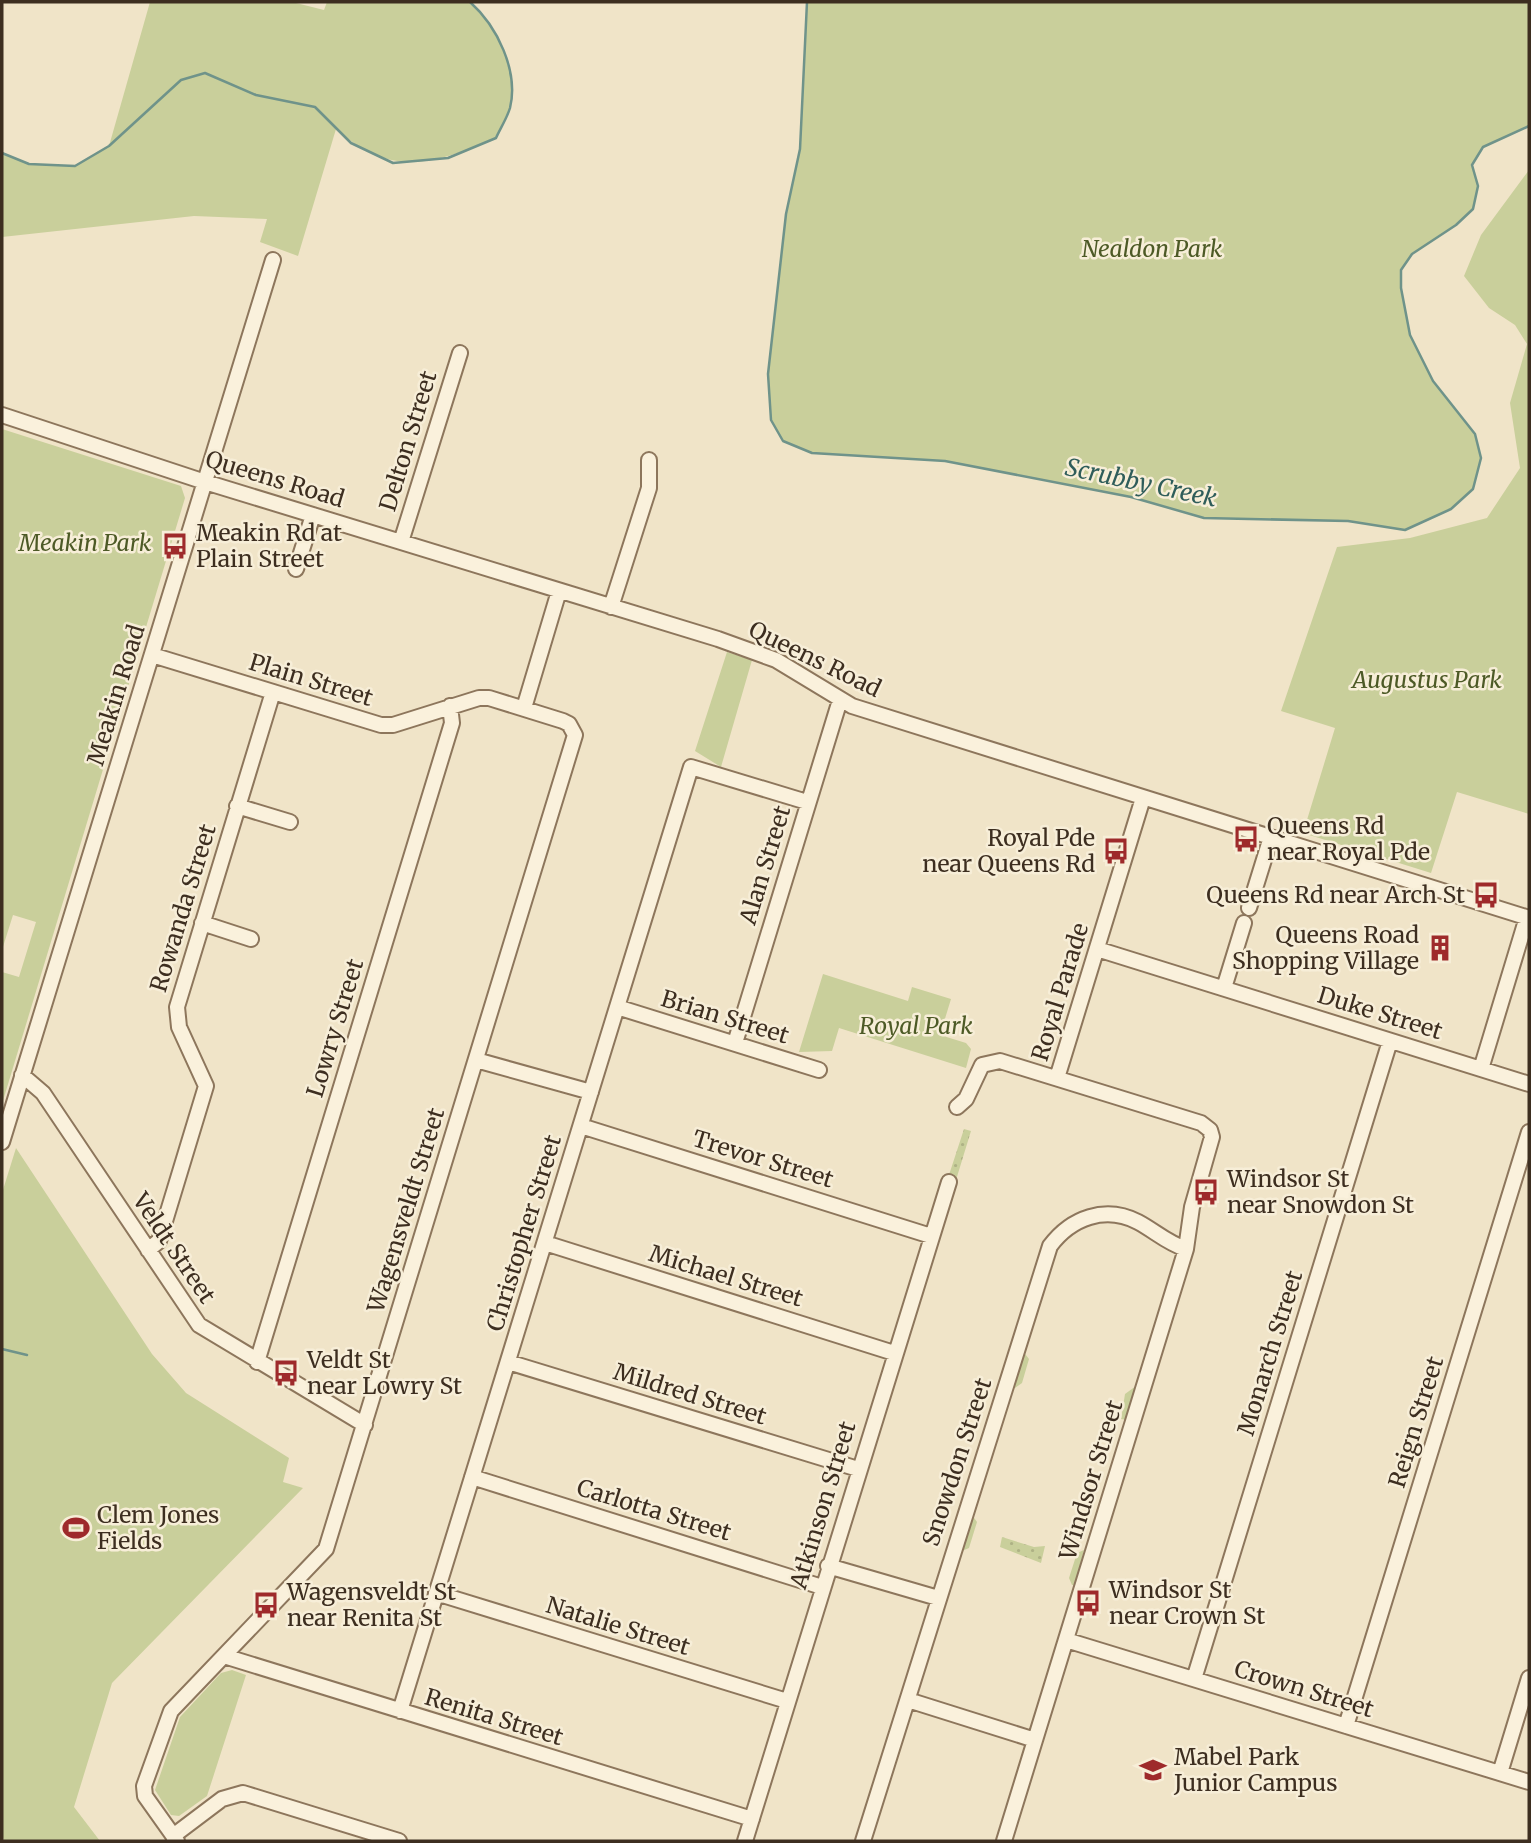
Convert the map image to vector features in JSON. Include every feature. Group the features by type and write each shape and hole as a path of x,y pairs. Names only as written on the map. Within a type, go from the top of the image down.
{"street":[{"name":"Meakin Road","path":"2,1142 273,260"},
{"name":"Delton Street","path":"401,542 460,353"},
{"name":"Queens Road","path":"2,415 205,482 754,651 776,660 840,700 887,718 1528,917"},
{"path":"611,607 649,488 649,460"},
{"path":"296,569 313,515"},
{"path":"524,708 559,591"},
{"name":"Plain Street","path":"152,654 381,725 393,725 450,706 489,698 563,721 574,731"},
{"name":"Rowanda Street","path":"148,1250 159,1241 206,1086 176,1019 201,923 273,692"},
{"name":"Alan Street","path":"735,1044 840,700"},
{"name":"Lowry Street","path":"257,1362 452,723 450,706"},
{"name":"Wagensveldt Street","path":"175,1838 147,1801 144,1786 166,1718 326,1549 575,743 574,731"},
{"name":"Christopher Street","path":"400,1711 691,767 807,802"},
{"name":"Royal Parade","path":"957,1107 966,1100 976,1072 988,1062 1000,1061 1057,1079 1143,798"},
{"path":"237,806 290,822"},
{"path":"1249,908 1271,837"},
{"path":"1481,1069 1528,917"},
{"path":"201,923 251,939"},
{"path":"1224,988 1244,923"},
{"name":"Duke Street","path":"1097,949 1529,1084"},
{"name":"Brian Street","path":"617,1007 820,1070"},
{"name":"Monarch Street","path":"1194,1679 1390,1041"},
{"path":"476,1060 591,1092"},
{"name":"Veldt Street","path":"22,1075 43,1093 199,1325 365,1425"},
{"name":"Windsor Street","path":"1003,1841 1186,1249 1192,1207 1211,1147 1210,1130 1200,1123 1057,1079"},
{"name":"Trevor Street","path":"581,1126 932,1236"},
{"name":"Reign Street","path":"1346,1726 1529,1132"},
{"name":"Atkinson Street","path":"745,1841 948,1182"},
{"name":"Snowdon Street","path":"863,1841 1050,1246 1070,1224 1096,1215 1110,1214 1139,1222 1171,1244 1186,1249"},
{"name":"Michael Street","path":"545,1243 894,1353"},
{"name":"Mildred Street","path":"508,1362 858,1469"},
{"name":"Carlotta Street","path":"472,1477 822,1587"},
{"path":"828,1566 938,1598"},
{"name":"Natalie Street","path":"436,1593 787,1701"},
{"name":"Crown Street","path":"1066,1640 1529,1782"},
{"name":"Renita Street","path":"224,1656 752,1819"},
{"path":"1500,1773 1529,1678"},
{"path":"908,1700 1035,1740"},
{"path":"175,1838 222,1799 243,1793 399,1841"}],"green space":[{"path":"150,2 292,2 324,10 327,2 470,2 489,23 504,50 511,79 510,108 496,138 432,160 413,162 376,155 356,145 336,129 298,256 260,242 267,219 194,216 2,237 2,153 29,164 75,166 109,146"},
{"name":"Nealdon Park","path":"807,2 1529,2 1529,126 1483,147 1472,165 1478,186 1473,209 1456,225 1412,254 1401,270 1401,288 1410,335 1433,381 1475,434 1481,458 1473,489 1451,509 1405,530 1348,521 1204,518 1131,497 946,461 812,453 783,441 771,420 768,374 786,214 800,149"},
{"name":"Augustus Park","path":"1529,170 1529,814 1457,792 1431,873 1303,833 1335,728 1281,711 1337,547 1410,538 1487,518 1520,468 1510,403 1527,344 1515,325 1489,308 1464,276 1481,235"},
{"name":"Meakin Park","path":"2,429 181,486 185,498 2,1104 2,972 19,977 36,922 13,915 2,950"},
{"path":"727,652 752,660 721,767 695,751"},
{"name":"Royal Park","path":"823,974 908,1001 912,987 951,999 940,1035 966,1043 971,1049 966,1068 839,1028 832,1051 799,1052"},
{"path":"964,1129 971,1131 956,1180 948,1178"},
{"path":"16,1148 152,1354 186,1393 289,1458 283,1482 303,1488 112,1683 74,1807 100,1841 4,1841 2,1834 2,1193"},
{"path":"1022,1350 1029,1359 1022,1383 1015,1388 1011,1387"},
{"path":"1136,1386 1127,1420 1121,1419 1125,1394"},
{"path":"972,1515 977,1522 969,1548 962,1551"},
{"path":"1002,1537 1034,1547 1045,1546 1041,1563 1000,1547"},
{"path":"1084,1550 1075,1585 1072,1585 1069,1578 1077,1553"},
{"path":"232,1670 246,1675 207,1796 179,1816 171,1815 155,1790 180,1717 221,1673"}],"waterway":[{"name":"Scrubby Creek","path":"2,153 29,164 75,166 109,146 181,80 205,73 256,95 315,107 351,143 393,163 448,158 496,138 510,108 512,94 504,50 489,23 470,2"},
{"name":"Scrubby Creek","path":"807,2 800,149 786,214 768,374 771,420 783,441 812,453 945,461 1131,497 1204,518 1348,521 1405,530 1451,509 1473,489 1481,458 1475,434 1433,381 1410,335 1401,288 1401,270 1412,254 1456,225 1473,209 1478,186 1472,165 1483,147 1529,126"},
{"path":"2,1349 27,1355"}],"place":[{"name":"Meakin Rd at Plain Street","path":"175,546"},
{"name":"Queens Rd near Royal Pde","path":"1246,839"},
{"name":"Royal Pde near Queens Rd","path":"1116,851"},
{"name":"Queens Rd near Arch St","path":"1486,895"},
{"name":"Queens Road Shopping Village","path":"1440,948"},
{"name":"Windsor St near Snowdon St","path":"1206,1192"},
{"name":"Veldt St near Lowry St","path":"286,1373"},
{"name":"Clem Jones Fields","path":"76,1528"},
{"name":"Windsor St near Crown St","path":"1088,1603"},
{"name":"Wagensveldt St near Renita St","path":"266,1605"},
{"name":"Mabel Park Junior Campus","path":"1153,1770"}]}
